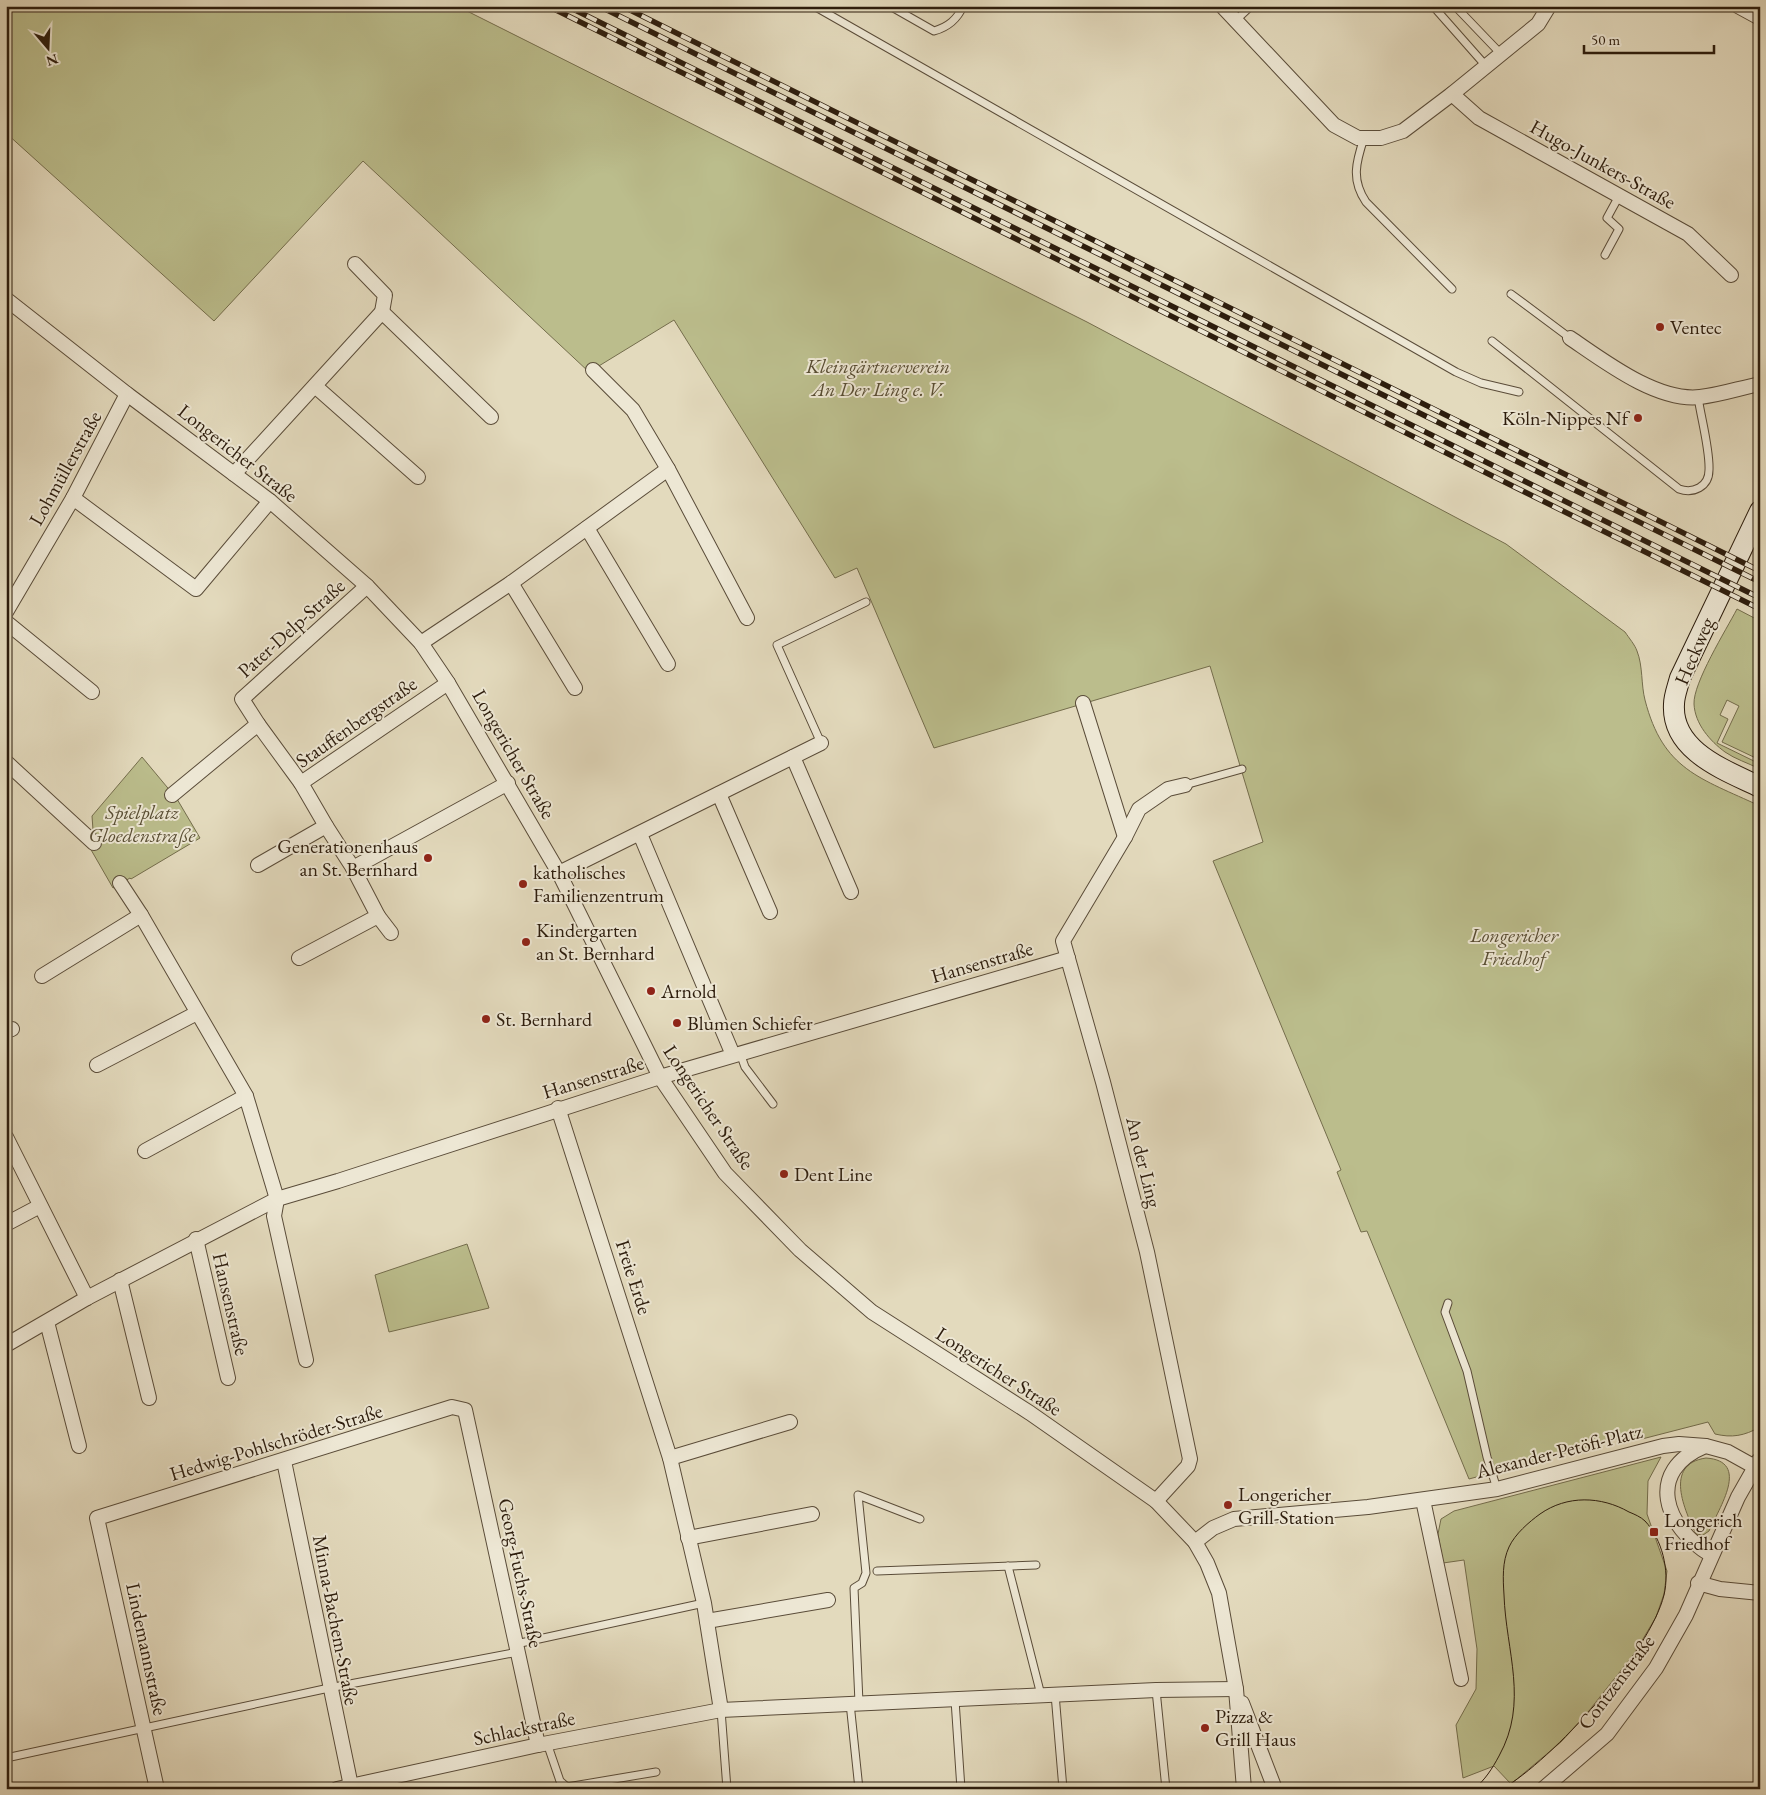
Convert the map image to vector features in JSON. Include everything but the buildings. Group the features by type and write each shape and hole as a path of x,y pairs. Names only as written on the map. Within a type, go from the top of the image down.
{"street":[{"path":"1222,6 1334,125 1358,138 1381,138 1403,131 1538,24 1549,6"},
{"path":"1738,6 1760,18"},
{"name":"Hugo-Junkers-Straße","path":"1452,94 1479,118 1688,234 1731,275"},
{"path":"234,474 382,312 385,295 355,264"},
{"name":"Longericher Straße","path":"6,299 127,394 270,500 367,586 421,643 448,683 559,873 660,1076 725,1173 815,1263 872,1312 1030,1413 1156,1501 1195,1542 1207,1563 1219,1593 1236,1689 1244,1789"},
{"path":"382,312 491,417"},
{"path":"1570,338 1625,375 1663,392 1698,397 1760,384"},
{"path":"593,370 633,410 668,469 747,618"},
{"path":"314,386 418,477"},
{"name":"Lohmüllerstraße","path":"9,602 73,498 127,394"},
{"path":"421,643 511,583 668,469"},
{"path":"73,498 196,589 270,500"},
{"name":"Heckweg","path":"1760,511 1680,678 1674,704 1677,726 1685,741 1706,759 1760,787"},
{"path":"587,528 668,664"},
{"path":"511,583 575,688"},
{"name":"Pater-Delp-Straße","path":"301,783 242,700 367,586"},
{"path":"6,622 92,692"},
{"name":"Stauffenbergstraße","path":"391,933 378,916 353,868 301,783 448,683"},
{"path":"1083,704 1125,837"},
{"path":"172,794 258,724"},
{"path":"559,873 821,743"},
{"path":"793,757 851,892"},
{"path":"6,762 94,843"},
{"path":"353,868 508,783"},
{"name":"An der Ling","path":"1156,1501 1188,1466 1190,1459 1147,1252 1104,1082 1064,941 1125,837 1139,809 1168,789 1184,785"},
{"path":"719,794 770,912"},
{"path":"258,865 326,826"},
{"path":"640,834 736,1054"},
{"path":"120,883 141,915 246,1096 276,1199 274,1216 306,1360"},
{"path":"42,976 141,915"},
{"path":"299,958 378,916"},
{"name":"Hansenstraße","path":"6,1345 120,1280 276,1199 338,1182 660,1076 1068,958"},
{"path":"97,1065 198,1013"},
{"path":"145,1151 246,1096"},
{"name":"Freie Erde","path":"558,1108 670,1458 708,1621 720,1710"},
{"path":"6,1137 87,1298"},
{"path":"6,1224 40,1206"},
{"name":"Hansenstraße","path":"196,1239 228,1378"},
{"path":"120,1280 149,1398"},
{"path":"47,1322 79,1446"},
{"name":"Hedwig-Pohlschröder-Straße","path":"98,1518 452,1407 465,1410"},
{"name":"Georg-Fuchs-Straße","path":"465,1410 517,1648 543,1744"},
{"path":"670,1458 790,1422"},
{"name":"Alexander-Petöfi-Platz","path":"1195,1542 1214,1528 1234,1519 1423,1500 1497,1489 1666,1445 1706,1446 1757,1463"},
{"path":"1706,1446 1690,1452 1677,1464 1668,1487 1670,1511 1679,1528 1694,1545 1711,1554"},
{"name":"Minna-Bachem-Straße","path":"284,1461 329,1688 344,1787"},
{"name":"Contzenstraße","path":"1543,1789 1607,1734 1656,1668 1686,1615 1711,1554 1757,1463"},
{"path":"1423,1500 1461,1679"},
{"path":"688,1538 812,1514"},
{"name":"Lindemannstraße","path":"98,1518 157,1789"},
{"path":"1698,1583 1720,1589 1760,1593"},
{"path":"708,1621 828,1600"},
{"name":"Longericher Straße","path":"1236,1689 1275,1789"},
{"name":"Schlackstraße","path":"344,1787 543,1744 720,1710 1156,1690 1236,1689"}],"lane":[{"path":"814,6 1456,372 1481,383 1519,392"},
{"path":"890,6 934,30 948,27 963,6"},
{"path":"1235,21 1251,6"},
{"path":"1433,6 1486,66"},
{"path":"1455,6 1501,54"},
{"path":"1364,138 1354,172 1360,193 1366,202 1452,289"},
{"path":"1605,254 1619,230 1607,218 1619,196"},
{"path":"1511,294 1570,338"},
{"path":"1492,341 1679,489 1687,492 1696,490 1705,484 1710,471 1698,397"},
{"path":"821,743 777,645 866,602"},
{"path":"1184,785 1242,769"},
{"path":"736,1054 773,1104"},
{"path":"1448,1303 1445,1312 1467,1371 1487,1457 1497,1489"},
{"path":"858,1789 854,1588 862,1583 866,1573 858,1495 920,1520"},
{"path":"877,1571 1036,1565"},
{"path":"1008,1566 1048,1695 1064,1789"},
{"path":"6,1758 517,1648 704,1603"},
{"path":"1156,1690 1166,1789"},
{"path":"955,1700 961,1789"},
{"path":"720,1710 727,1789"},
{"path":"543,1744 560,1781 567,1787 656,1772"}],"green space":[{"name":"Longericher Friedhof","path":"6,6 457,6 1087,322 1506,544 1625,632 1635,646 1639,657 1645,700 1653,724 1662,742 1673,757 1702,779 1760,806 1760,1427 1743,1434 1727,1436 1715,1434 1708,1422 1642,1439 1619,1438 1469,1479 1367,1231 1361,1232 1337,1172 1341,1170 1213,861 1263,842 1210,666 934,748 857,568 835,578 674,320 589,372 363,161 214,321 6,133"},
{"path":"1737,609 1760,621 1760,760 1722,742 1739,706 1727,700 1720,715 1728,719 1717,743 1760,764 1760,769 1733,757 1719,748 1700,725 1695,711 1695,695 1704,670"},
{"name":"Spielplatz Gloedenstraße","path":"142,757 177,799 200,838 113,888 90,848 99,837 93,830 92,816"},
{"path":"467,1244 489,1308 389,1332 375,1275"},
{"path":"1661,1457 1648,1481 1647,1514 1667,1571 1664,1594 1656,1617 1634,1654 1584,1717 1561,1742 1511,1784 1494,1766 1463,1778 1456,1725 1476,1689 1477,1649 1464,1560 1443,1563 1438,1534 1441,1519 1454,1511"},
{"path":"1706,1458 1719,1461 1727,1467 1729,1476 1724,1499 1709,1531 1703,1535 1696,1534 1687,1513 1681,1490 1681,1479 1685,1469 1693,1462"}],"tram line":[{"path":"1474,1789 1482,1782 1499,1756 1508,1736 1513,1716 1514,1677 1503,1583 1504,1565 1509,1547 1531,1521 1561,1503 1584,1500 1607,1503 1618,1507 1645,1521 1651,1528 1660,1546 1665,1566 1666,1586 1655,1619 1620,1674 1572,1730 1523,1775 1502,1789"}],"railway":[{"path":"548,6 1760,609"},
{"path":"567,6 1760,598"},
{"path":"599,6 1760,582"},
{"path":"622,6 1760,571"}],"place":[{"name":"Ventec","path":"1660,327"},
{"name":"Köln-Nippes Nf","path":"1638,418"},
{"name":"Generationenhaus an St. Bernhard","path":"428,858"},
{"name":"katholisches Familienzentrum","path":"523,884"},
{"name":"Kindergarten an St. Bernhard","path":"526,942"},
{"name":"Arnold","path":"651,991"},
{"name":"St. Bernhard","path":"486,1019"},
{"name":"Blumen Schiefer","path":"677,1023"},
{"name":"Dent Line","path":"784,1174"},
{"name":"Longericher Grill-Station","path":"1228,1505"},
{"name":"Longerich Friedhof","path":"1654,1532"},
{"name":"Pizza & Grill Haus","path":"1205,1728"}],"park label":[{"name":"Kleingärtnerverein An Der Ling e. V.","path":"878,378"}]}
